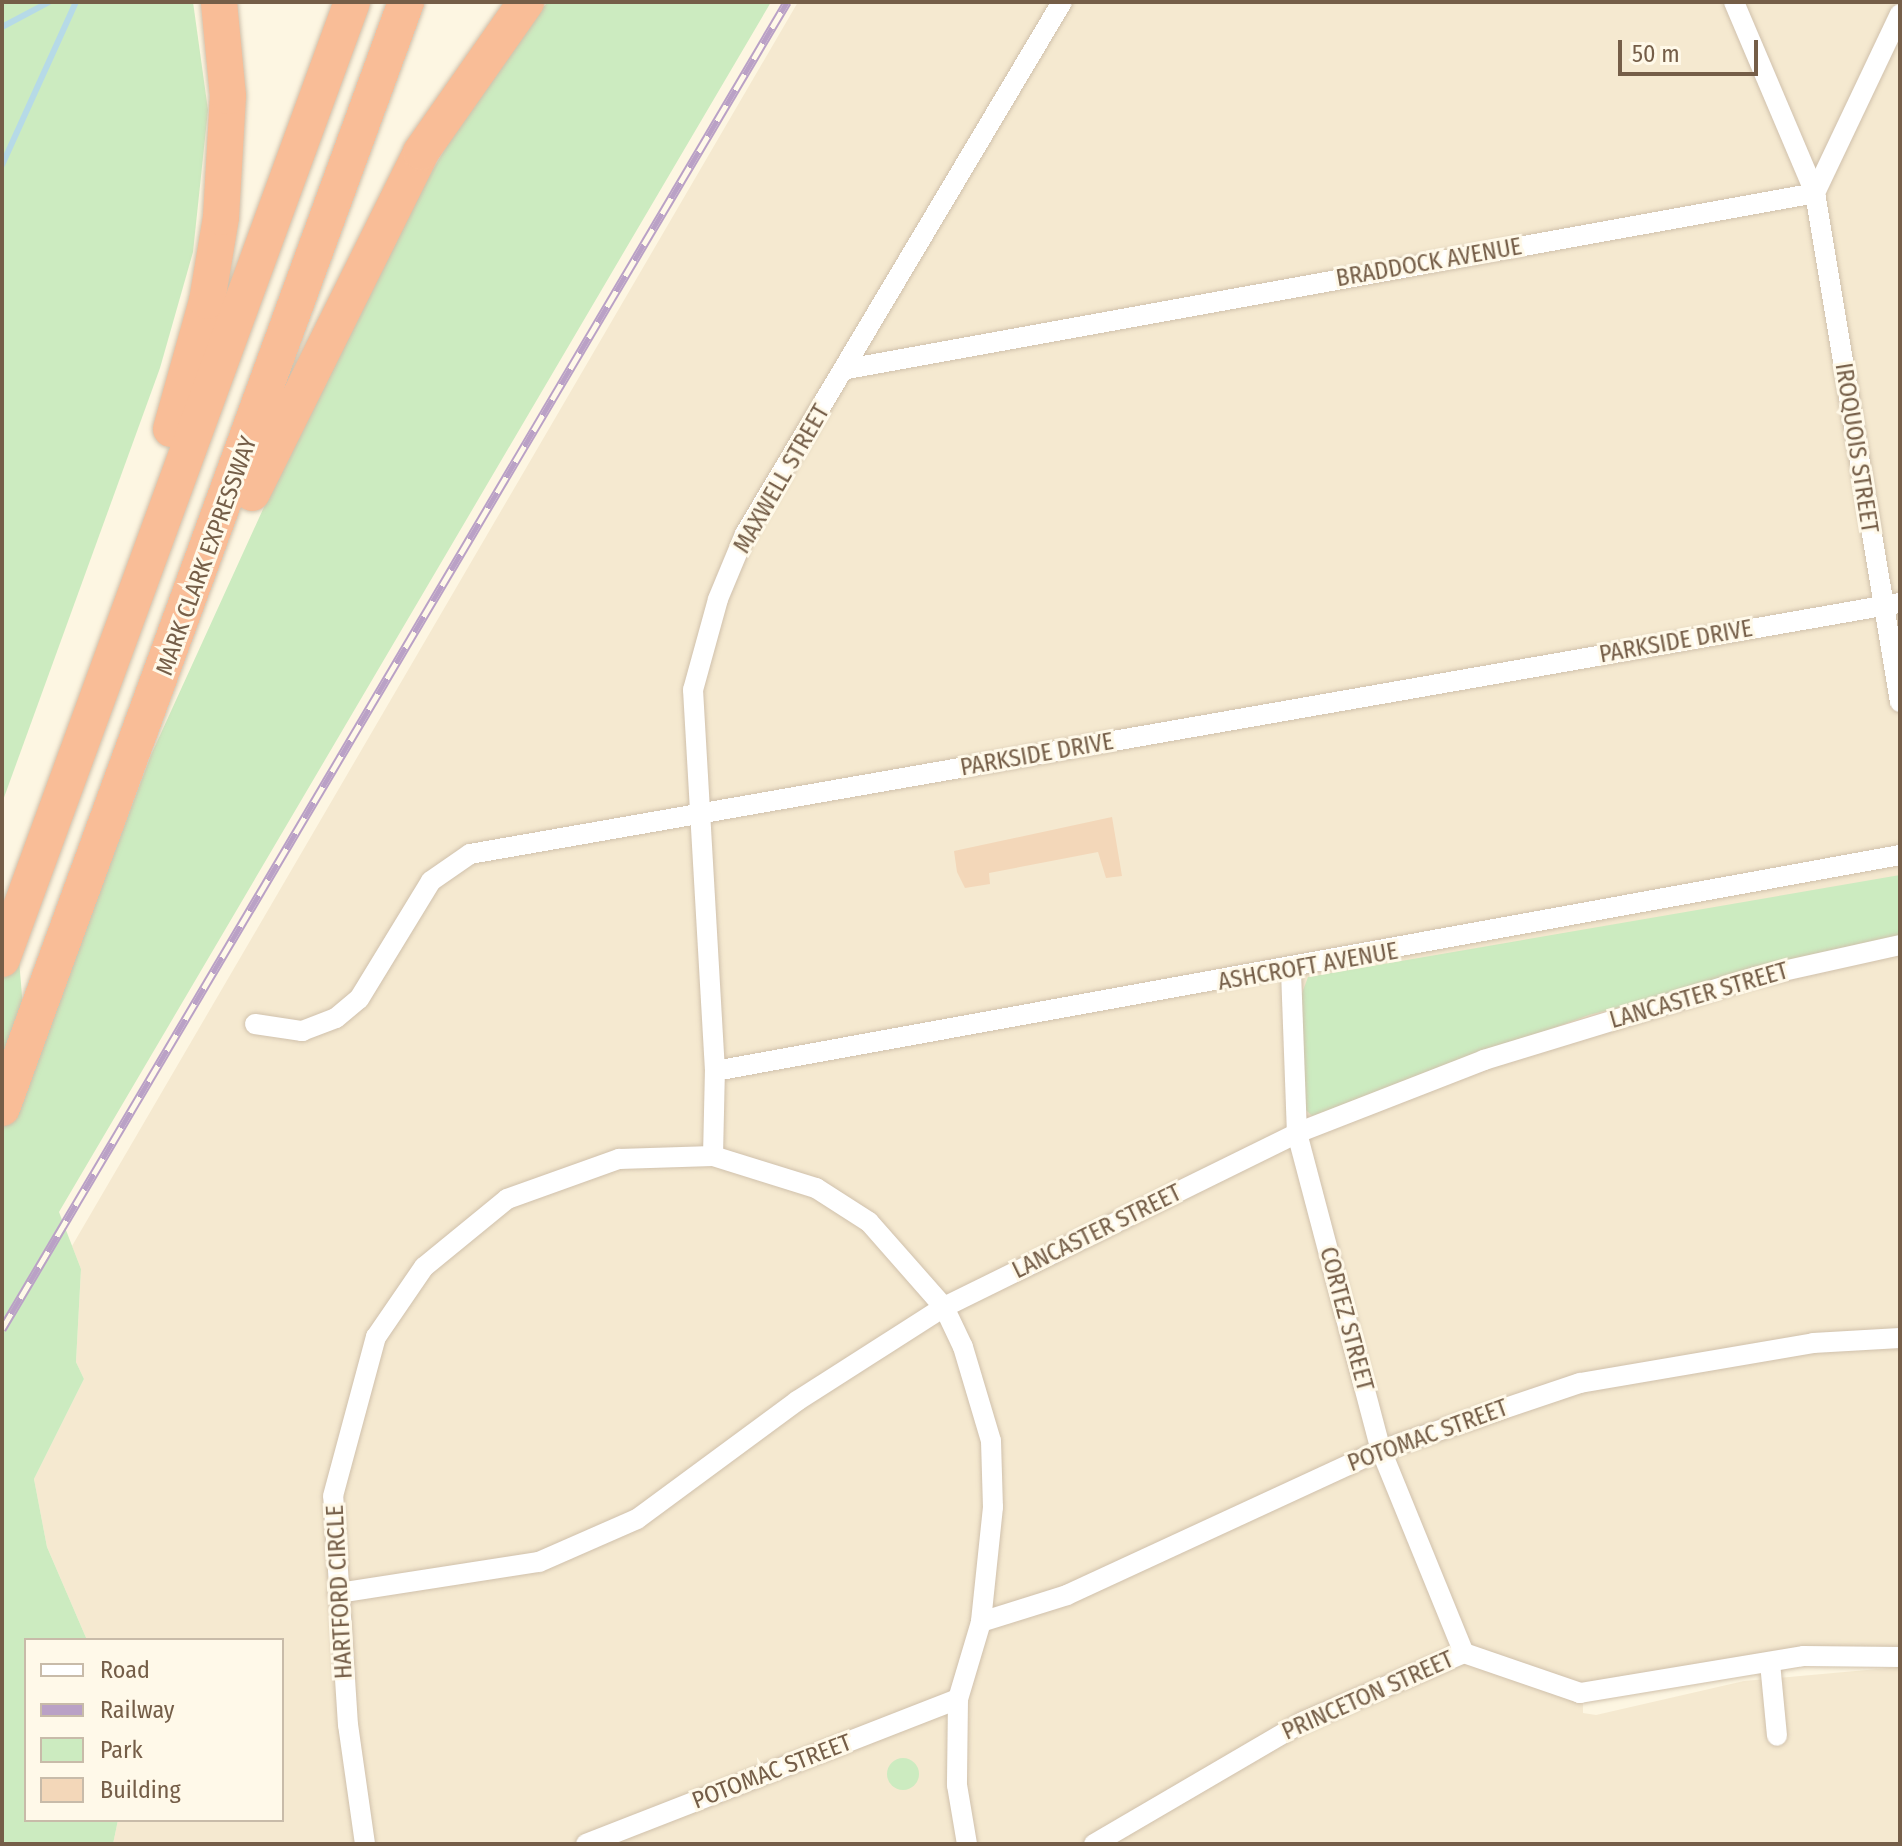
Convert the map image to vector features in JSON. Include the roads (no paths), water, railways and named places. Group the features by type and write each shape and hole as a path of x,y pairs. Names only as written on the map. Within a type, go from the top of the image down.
{"highway":[{"path":"81,743 215,262 227,140 219,2"},
{"path":"2,959 352,2"},
{"name":"MARK CLARK EXPRESSWAY","path":"2,1108 156,697 406,2"},
{"path":"156,697 389,210 452,101 526,2"}],"street":[{"name":"MAXWELL STREET","path":"713,1156 715,1071 693,690 718,599 745,534 847,369 1062,2"},
{"name":"IROQUOIS STREET","path":"1734,2 1815,193 1891,605 1900,702"},
{"path":"1815,193 1900,14"},
{"name":"BRADDOCK AVENUE","path":"847,369 1815,193"},
{"name":"PARKSIDE DRIVE","path":"255,1024 302,1031 336,1018 359,999 431,881 470,854 1891,605"},
{"name":"ASHCROFT AVENUE","path":"715,1071 1291,971 1900,855"},
{"name":"LANCASTER STREET","path":"338,1593 539,1562 637,1519 797,1401 944,1307 1297,1133 1484,1060 1756,977 1900,945"},
{"name":"CORTEZ STREET","path":"1291,971 1297,1133 1381,1450 1464,1653"},
{"name":"HARTFORD CIRCLE","path":"365,1844 338,1593 333,1496 376,1337 424,1267 507,1199 619,1159 713,1156 816,1188 869,1222 944,1307 991,1441 981,1622 958,1699 957,1785 967,1844"},
{"name":"POTOMAC STREET","path":"981,1622 1067,1595 1381,1450 1580,1383 1813,1343 1900,1338"},
{"name":"PRINCETON STREET","path":"1094,1844 1303,1722 1464,1653 1580,1693 1770,1663 1900,1657"},
{"path":"1770,1663 1777,1736"},
{"name":"POTOMAC STREET","path":"586,1844 958,1699"}],"waterway":[{"path":"2,27 49,2"},
{"path":"2,165 76,2"}],"railway":[{"path":"2,1329 787,2"}]}
